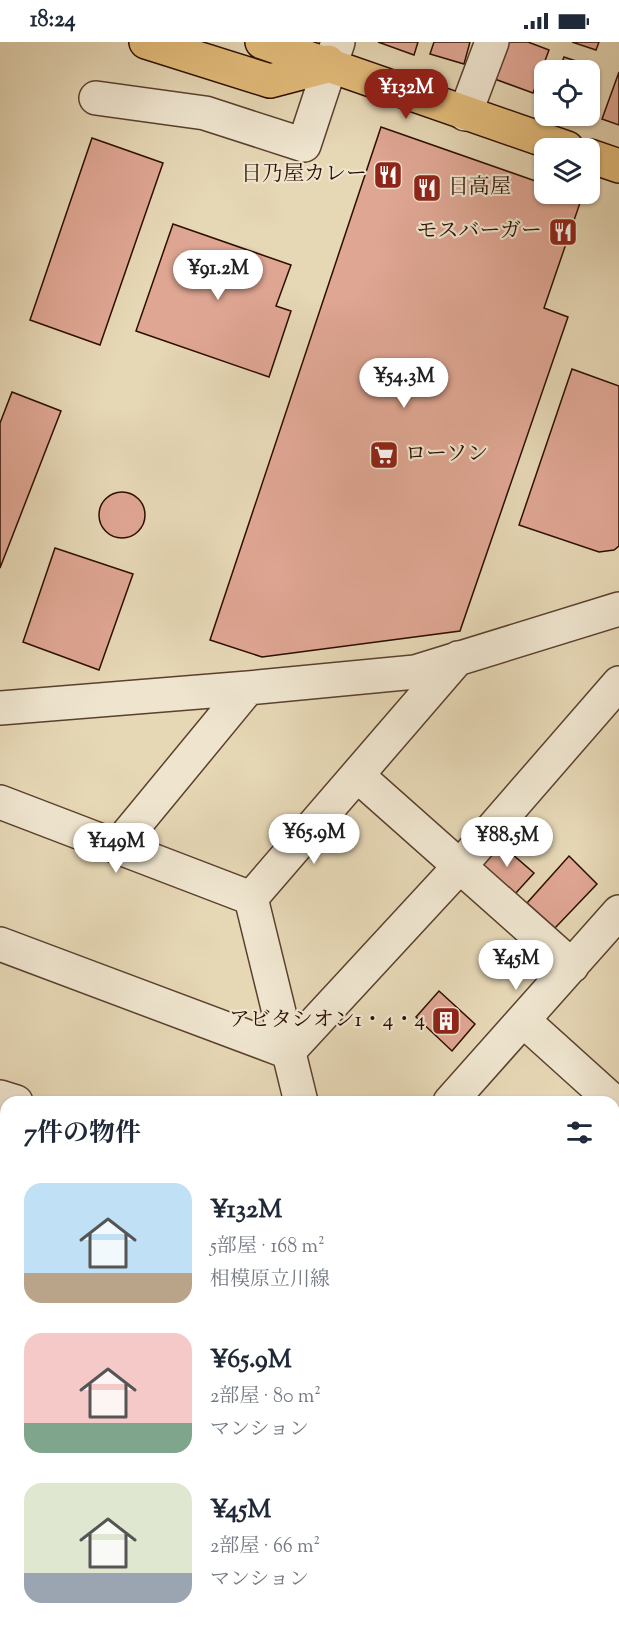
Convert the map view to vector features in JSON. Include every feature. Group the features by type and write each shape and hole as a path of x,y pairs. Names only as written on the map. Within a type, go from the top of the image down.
{"main road":[{"path":"146,42 270,81 327,50"},
{"path":"262,42 327,50 465,114 537,138"},
{"path":"600,159 619,166"}],"street":[{"path":"465,114 492,42"},
{"path":"96,98 206,113 304,145 327,50"},
{"path":"0,708 415,672 619,609"},
{"path":"251,898 458,658"},
{"path":"288,1052 460,866 619,683"},
{"path":"117,847 248,688"},
{"path":"358,776 572,966"},
{"path":"0,802 251,898"},
{"path":"251,898 299,1096"},
{"path":"455,1096 619,912"},
{"path":"0,944 288,1052"},
{"path":"524,1021 605,1096"}],"building":[{"path":"378,42 418,42 414,55"},
{"path":"434,42 470,42 464,64 430,54"},
{"path":"506,42 528,42 549,50 545,60 534,60 533,93 492,78"},
{"path":"572,42 599,42 596,50"},
{"path":"619,72 619,125 602,119"},
{"path":"381,127 534,181 534,204 580,204 544,308 568,317 460,631 262,657 210,640"},
{"path":"92,138 163,163 100,345 30,320"},
{"path":"173,224 291,265 276,306 291,311 269,377 136,331"},
{"path":"572,369 619,386 619,546 614,550 599,552 519,525"},
{"path":"12,392 61,411 0,568 0,423"},
{"path":"122,492 138,499 145,515 138,531 122,538 106,531 99,515 106,499"},
{"path":"55,548 133,574 99,670 23,642"},
{"path":"498,842 534,873 515,894 480,864"},
{"path":"569,856 597,884 555,928 527,903"},
{"name":"アビタシオン1・4・4","path":"439,991 475,1024 452,1051 416,1017"}],"place":[{"name":"日乃屋カレー","path":"388,175"},
{"name":"日高屋","path":"427,188"},
{"name":"モスバーガー","path":"563,232"},
{"name":"ローソン","path":"384,455"},
{"name":"アビタシオン1・4・4","path":"446,1021"}]}
